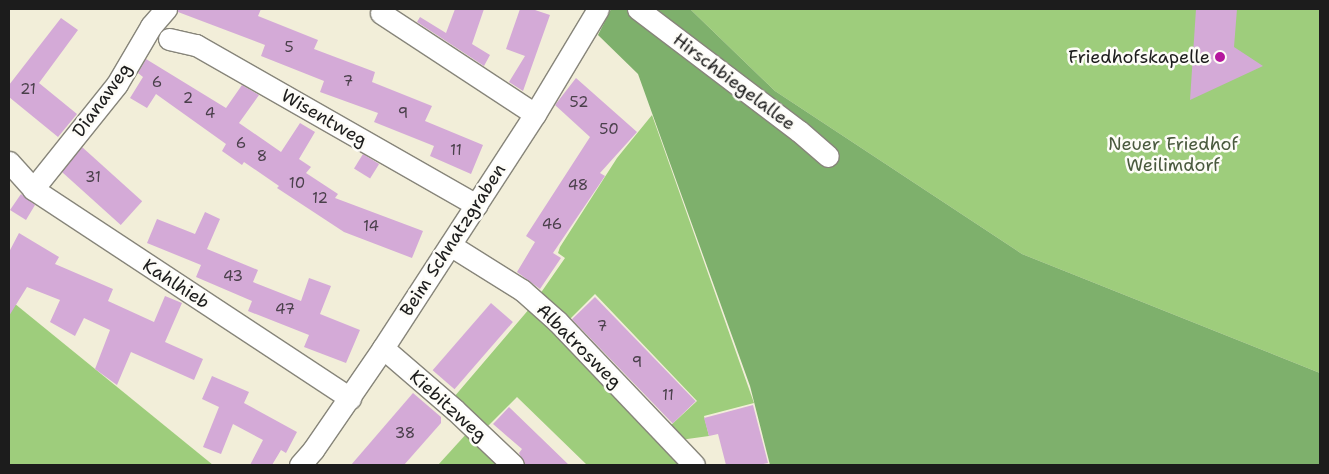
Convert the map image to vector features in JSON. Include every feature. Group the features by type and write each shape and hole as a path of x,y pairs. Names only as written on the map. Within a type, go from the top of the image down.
{"street":[{"name":"Dianaweg","path":"33,189 117,84 151,26 166,9"},
{"name":"Beim Schnatzgraben","path":"300,465 350,398 383,348 535,114 598,9"},
{"name":"Hirschbiegelallee","path":"638,9 799,131 828,156"},
{"path":"381,13 535,114"},
{"name":"Wisentweg","path":"169,39 196,45 476,205"},
{"name":"Kahlhieb","path":"9,162 33,189 350,398"},
{"name":"Albatrosweg","path":"450,245 522,290 558,322 694,465"},
{"name":"Kiebitzweg","path":"383,348 456,410 512,465"}],"green space":[{"path":"611,9 690,9 775,91 1022,254 1320,373 1320,465 770,465 750,386 638,74 598,35"},
{"name":"Neuer Friedhof Weilimdorf","path":"690,9 1320,9 1320,373 1022,254 775,91"},
{"path":"652,115 754,403 704,416 709,436 680,440 669,427 697,401 595,294 569,320 540,294 565,258 558,253 560,247 617,158"},
{"path":"9,299 213,465 9,465"},
{"path":"530,308 556,331 682,465 587,465 517,397 488,426 454,397"},
{"path":"468,432 502,465 438,465"}],"building":[{"path":"178,9 261,9 258,16 318,40 314,49 375,72 372,82 432,106 425,121 483,145 471,174 430,156 434,146 374,122 378,113 320,92 324,81 261,56 265,45 178,12"},
{"path":"455,9 484,9 472,44 490,55 484,66 417,22 420,17 446,33"},
{"path":"520,9 532,9 550,15 523,91 509,82 525,56 506,49"},
{"name":"Friedhofskapelle","path":"1196,9 1237,9 1234,47 1263,66 1190,100"},
{"path":"61,18 78,30 39,83 77,114 58,137 9,97 9,85"},
{"path":"146,59 226,108 242,85 259,95 239,123 281,152 300,123 315,132 299,159 311,167 306,173 338,194 335,198 423,231 412,258 344,232 277,188 279,186 244,162 242,165 222,151 226,144 156,94 147,108 130,98 143,77 138,73"},
{"path":"576,78 637,132 600,173 605,176 553,253 561,258 540,289 517,272 535,242 526,236 590,137 555,105"},
{"path":"82,147 142,201 121,225 61,171"},
{"path":"363,154 379,164 370,178 354,168"},
{"path":"21,194 35,205 26,220 10,210"},
{"path":"205,212 220,219 207,249 258,270 253,282 301,301 309,278 331,286 320,314 360,330 346,363 304,347 309,335 248,311 252,301 196,277 201,265 147,243 157,219 195,234"},
{"path":"19,233 59,257 55,264 113,289 108,301 154,322 165,296 182,303 165,342 203,359 194,380 131,352 117,385 95,369 110,330 84,318 75,336 50,322 60,300 27,287 9,316 9,252"},
{"path":"595,297 696,401 673,424 572,319"},
{"path":"491,303 513,322 454,389 433,370"},
{"path":"212,376 249,392 244,403 297,432 286,453 281,450 272,465 250,465 263,440 233,424 221,454 203,447 219,407 202,399"},
{"path":"413,393 441,417 441,423 404,465 351,465"},
{"path":"753,405 768,463 759,465 726,465 718,434 709,436 704,418"},
{"path":"509,407 569,465 525,465 519,453 522,449 493,424"}],"place":[{"name":"Friedhofskapelle","path":"1220,57"}]}
